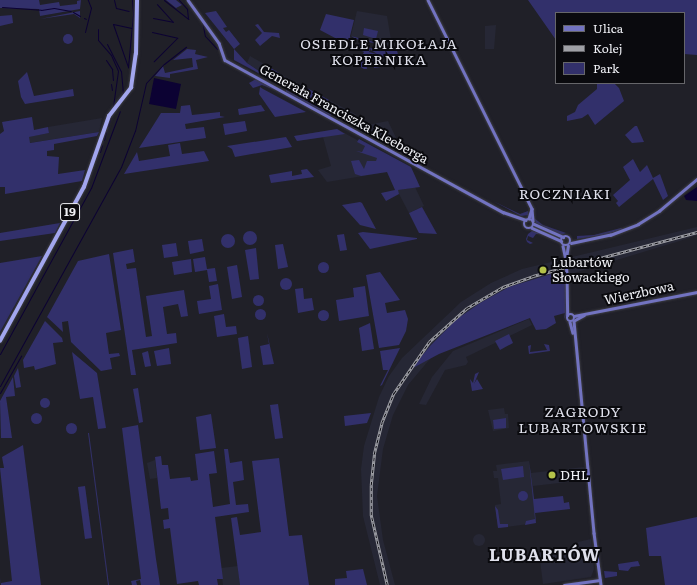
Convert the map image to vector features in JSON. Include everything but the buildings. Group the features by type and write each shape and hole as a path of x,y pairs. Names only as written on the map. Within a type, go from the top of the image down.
{"highway":[{"name":"19","path":"0,341 84,187 109,116 131,88 136,54 137,0"}],"main road":[{"name":"Generała Franciszka Kleeberga","path":"188,0 219,42 225,60 516,218 528,229 532,228"},
{"path":"428,0 534,213 532,228 561,241 563,245 566,259 569,301 568,315 573,334 601,585"},
{"path":"533,222 571,241 610,235 638,224 662,208 697,179"},
{"path":"524,224 532,209"},
{"name":"Generała Franciszka Kleeberga","path":"516,218 533,222"},
{"path":"561,241 563,237"},
{"path":"566,259 568,246 571,241"},
{"path":"563,245 568,246"},
{"name":"Wierzbowa","path":"568,315 584,315 697,292"},
{"path":"569,301 574,315 573,334"},
{"name":"Wierzbowa","path":"570,322 584,315"},
{"path":"564,585 600,580"}],"shaded area":[{"path":"357,11 387,16 392,46 351,36"},
{"path":"496,25 494,49 485,49 485,26"},
{"path":"250,56 266,65 262,73 247,63"},
{"path":"279,73 305,87 301,94 275,82"},
{"path":"154,78 181,84 176,109 149,104"},
{"path":"329,100 357,115 341,118 324,109"},
{"path":"102,118 99,132 29,143 28,137 49,133 48,127"},
{"path":"388,121 398,142 393,146 365,131 367,125"},
{"path":"337,129 386,156 387,172 327,182 318,170 331,166 323,137 297,141 294,136"},
{"path":"415,187 424,206 409,213 397,190"},
{"path":"697,187 697,201 686,200 684,196"},
{"path":"697,227 697,235 686,239 528,287 445,341 408,385 393,415 383,449 377,496 383,540 395,585 380,585 363,516 361,469 364,446 379,397 389,376 402,358 461,302 491,283 522,269"},
{"path":"529,319 532,325 466,357 468,362 466,365 445,370 426,405 419,404 432,377 453,351"},
{"path":"504,408 505,414 508,414 509,428 493,431 488,410"},
{"path":"155,460 157,478 150,479 147,463"},
{"path":"529,461 531,473 584,467 585,480 533,486 536,523 498,528 495,505 501,504 498,478 494,478 493,471 497,471 496,465"},
{"path":"477,534 481,534 485,540 481,546 477,546 473,542 473,538"},
{"path":"591,539 594,569 591,577 543,584 539,553 579,548 578,542"},
{"path":"238,566 240,585 223,585 221,568"}],"green space":[{"path":"0,0 39,0 40,5 59,2 60,6 77,4 77,1 81,0 80,9 40,16 39,9 0,8"},
{"path":"166,0 176,0 182,5 176,8"},
{"path":"528,0 697,0 697,55 685,54 685,12 555,12 555,39"},
{"path":"80,11 80,18 74,14 40,19"},
{"path":"216,11 227,27 223,28 226,32 229,30 240,44 234,49 205,13"},
{"path":"326,14 354,20 350,36 352,47 320,30"},
{"path":"12,15 13,23 0,26 0,16"},
{"path":"258,24 264,32 279,33 280,38 272,36 260,46 255,40 262,33 255,25"},
{"path":"364,28 378,31 376,39 363,35"},
{"path":"66,34 70,34 72,35 72,43 66,44 63,41 63,37"},
{"path":"351,36 386,45 386,46 356,39"},
{"path":"358,44 385,51 397,50 398,55 380,58 381,67 374,68 373,59 366,60 367,69 364,69 357,65 364,52 356,48","holes":["371,48 371,50 377,54 369,52"]},
{"path":"187,49 196,50 195,54 208,57 196,60 198,69 170,74 170,78 155,76 163,66 165,73 193,67 192,58 173,60"},
{"path":"234,49 247,63 262,73 266,65 279,73 275,82 234,60"},
{"path":"27,72 34,96 73,89 74,96 25,104 21,97 18,81"},
{"path":"256,79 278,91 262,85 253,88 249,83"},
{"path":"597,84 615,84 619,88 624,101 595,125 588,114 582,118 567,121 567,116 575,112 578,105 597,89"},
{"path":"260,87 306,112 275,117 259,94"},
{"path":"305,87 329,100 324,109 299,95"},
{"path":"286,90 332,115 329,116 286,93"},
{"path":"190,105 192,115 220,112 220,116 225,117 185,124 186,129 204,127 206,138 139,148 161,113 180,113 181,106"},
{"path":"261,105 265,111 239,115 238,109"},
{"path":"32,117 34,130 48,127 49,133 29,137 30,143 99,132 97,136 54,144 54,150 47,151 47,156 59,157 58,174 85,170 82,181 5,194 5,187 0,187 0,134 4,131 2,122"},
{"path":"245,121 247,131 225,135 223,124"},
{"path":"637,126 644,142 632,143 625,135"},
{"path":"337,129 345,134 297,141 294,136"},
{"path":"286,137 292,147 235,157 232,149 227,146"},
{"path":"359,139 411,167 420,187 398,190 399,194 386,201 381,193 395,190 387,172 361,176 355,174 351,161 359,160 364,169 367,161 376,161 377,158 356,151 362,152 365,146 357,142"},
{"path":"180,143 182,154 204,151 209,161 124,174 137,152 139,161 170,156 168,145"},
{"path":"633,159 640,172 647,165 653,178 660,174 668,196 663,200 653,179 619,207 616,203 618,201 613,195 630,180 623,167"},
{"path":"307,169 314,177 271,183 269,175 292,171 292,176 302,174 301,170"},
{"path":"493,201 520,214 528,211 529,215 521,216"},
{"path":"362,203 376,229 360,225 342,205"},
{"path":"422,207 437,234 419,233 409,213"},
{"path":"534,218 543,225 566,233 561,235 536,223"},
{"path":"60,223 55,233 0,241 0,233"},
{"path":"621,228 623,229 608,234 577,239 577,236 594,235"},
{"path":"250,231 255,233 257,238 255,243 250,245 245,243 243,238 245,233"},
{"path":"532,231 543,234 536,234 533,238 528,236 527,240 533,243 530,244 526,239 528,234"},
{"path":"363,232 417,239 370,249 358,233"},
{"path":"228,234 233,236 235,241 233,246 228,248 223,246 221,241 223,236"},
{"path":"344,234 347,250 340,251 337,235"},
{"path":"202,239 204,251 190,254 188,241"},
{"path":"176,243 178,256 164,258 162,245"},
{"path":"283,244 288,267 278,269 275,245"},
{"path":"256,248 259,279 250,280 245,250"},
{"path":"133,249 135,262 126,264 127,269 136,268 146,337 152,336 146,296 184,290 188,316 181,317 178,304 163,307 167,334 176,333 177,343 132,350 136,375 131,375 113,253"},
{"path":"109,254 121,330 106,333 109,354 119,353 120,356 110,358 112,369 101,371 71,342 68,321 62,322 63,332 47,317 78,261"},
{"path":"42,256 15,305 0,332 0,263"},
{"path":"205,257 207,269 215,268 217,281 209,282 207,270 195,272 193,259"},
{"path":"191,259 192,272 174,275 172,262"},
{"path":"321,262 325,262 327,263 327,271 321,272 318,269 318,265"},
{"path":"237,265 242,297 232,299 227,267"},
{"path":"564,270 567,313 564,319 565,313 554,316 556,323 546,329 536,330 530,318 439,354 411,369 431,345 457,319 480,303 509,287"},
{"path":"380,272 400,300 385,303 387,313 405,310 408,319 406,331 399,345 379,348 366,275"},
{"path":"286,278 290,280 292,284 290,288 286,290 282,288 280,284 282,280"},
{"path":"218,284 222,310 199,314 197,301 211,299 209,286"},
{"path":"365,286 369,316 339,321 336,300 354,297 353,288"},
{"path":"303,288 304,299 312,298 314,310 298,313 295,289"},
{"path":"256,295 260,295 262,296 262,304 256,305 253,302 253,298"},
{"path":"260,308 264,310 266,314 264,318 260,320 256,318 254,314 256,310"},
{"path":"321,310 325,310 327,311 327,319 321,320 318,317 318,313"},
{"path":"224,314 226,327 236,326 237,334 217,337 214,316"},
{"path":"45,321 62,338 63,342 53,343 56,364 35,370 34,366 24,368 23,360"},
{"path":"370,323 374,349 362,351 359,328"},
{"path":"267,333 274,364 263,365 260,346 269,344"},
{"path":"509,334 513,343 500,350 495,341"},
{"path":"248,336 252,367 242,369 238,338"},
{"path":"544,344 549,345 550,351 529,354 528,346 531,345 530,352 547,350"},
{"path":"169,348 171,364 157,366 154,351"},
{"path":"400,348 382,385 380,386 388,370 383,370 380,351"},
{"path":"148,351 151,366 145,367 142,353"},
{"path":"72,352 97,373 106,428 98,429 93,397 80,399"},
{"path":"18,368 21,387 16,388 14,376"},
{"path":"479,372 474,384 477,379 483,389 472,391 470,379 473,383 475,374"},
{"path":"13,377 15,396 6,397 12,438 1,438 0,401"},
{"path":"138,388 143,422 139,423 133,389"},
{"path":"43,398 47,398 49,399 49,407 43,408 40,405 40,401"},
{"path":"278,404 283,438 275,439 270,405"},
{"path":"34,413 38,413 40,414 40,422 34,423 31,420 31,416"},
{"path":"371,413 367,423 345,426 344,416"},
{"path":"211,414 216,448 200,450 196,417"},
{"path":"506,418 506,428 494,429 493,420"},
{"path":"69,423 73,423 75,424 75,432 69,433 66,430 66,426"},
{"path":"138,425 160,585 141,585 140,580 136,581 137,585 132,585 131,581 141,579 122,428"},
{"path":"89,433 109,585 108,585"},
{"path":"23,445 41,585 1,585 0,577 1,583 12,581 0,468 4,468 2,457"},
{"path":"224,449 228,449 230,463 242,461 244,480 233,482 236,505 248,504 249,512 215,517 223,579 217,579 218,585 199,585 198,581 177,584 170,528 164,529 163,520 169,519 168,508 161,509 155,457 161,456 162,465 168,465 170,479 190,477 191,481 198,480 195,454 214,451 217,473 209,474 213,507 230,504"},
{"path":"279,458 289,536 302,535 309,585 240,585 231,518 237,517 240,535 261,532 252,461"},
{"path":"529,461 534,499 563,496 564,503 569,502 570,509 535,513 536,523 525,525 526,521 535,519"},
{"path":"523,466 524,477 503,480 501,469"},
{"path":"85,486 92,538 85,539 78,487"},
{"path":"521,491 525,491 528,496 525,501 521,501 518,498 518,494"},
{"path":"495,506 498,510 500,524 508,524 508,527 498,528"},
{"path":"697,517 697,585 665,585 661,556 649,556 646,528"},
{"path":"638,561 640,566 631,567 628,571 619,570 618,564"},
{"path":"363,569 367,585 335,585 335,579 347,578 346,571"},
{"path":"604,571 617,572 617,576 605,578"}],"waterway":[{"path":"85,32 91,8 88,0"},
{"path":"114,0 116,8 129,11"},
{"path":"128,67 133,14 132,0"},
{"path":"164,0 188,19"},
{"path":"179,0 187,9 188,18"},
{"path":"153,18 173,22 157,4"},
{"path":"2,7 41,10 54,8 71,11"},
{"path":"73,12 80,16"},
{"path":"202,21 205,36 217,49"},
{"path":"113,24 128,67"},
{"path":"113,24 132,28"},
{"path":"98,29 98,40 111,55 118,71 113,108"},
{"path":"152,32 177,38 154,61"},
{"path":"107,44 121,71 123,95"},
{"path":"0,386 121,167 135,131 146,83 164,64 186,47"},
{"path":"106,60 112,69 113,80"},
{"path":"111,84 112,90"},
{"path":"0,354 91,188 120,111"},
{"path":"108,126 111,117"},
{"path":"104,140 106,132"},
{"path":"99,138 101,133"},
{"path":"100,152 102,145"},
{"path":"0,393 21,356"}],"railway":[{"path":"387,585 371,515 371,485 374,454 382,422 394,393 429,342 467,308 503,287 533,276 697,232"}],"place":[{"name":"Lubartów Słowackiego","path":"543,270"},
{"name":"DHL","path":"552,475"}],"district":[{"name":"OSIEDLE MIKOŁAJA KOPERNIKA","path":"379,52"},
{"name":"ROCZNIAKI","path":"565,193"},
{"name":"ZAGRODY LUBARTOWSKIE","path":"583,420"},
{"name":"LUBARTÓW","path":"545,554"}]}
